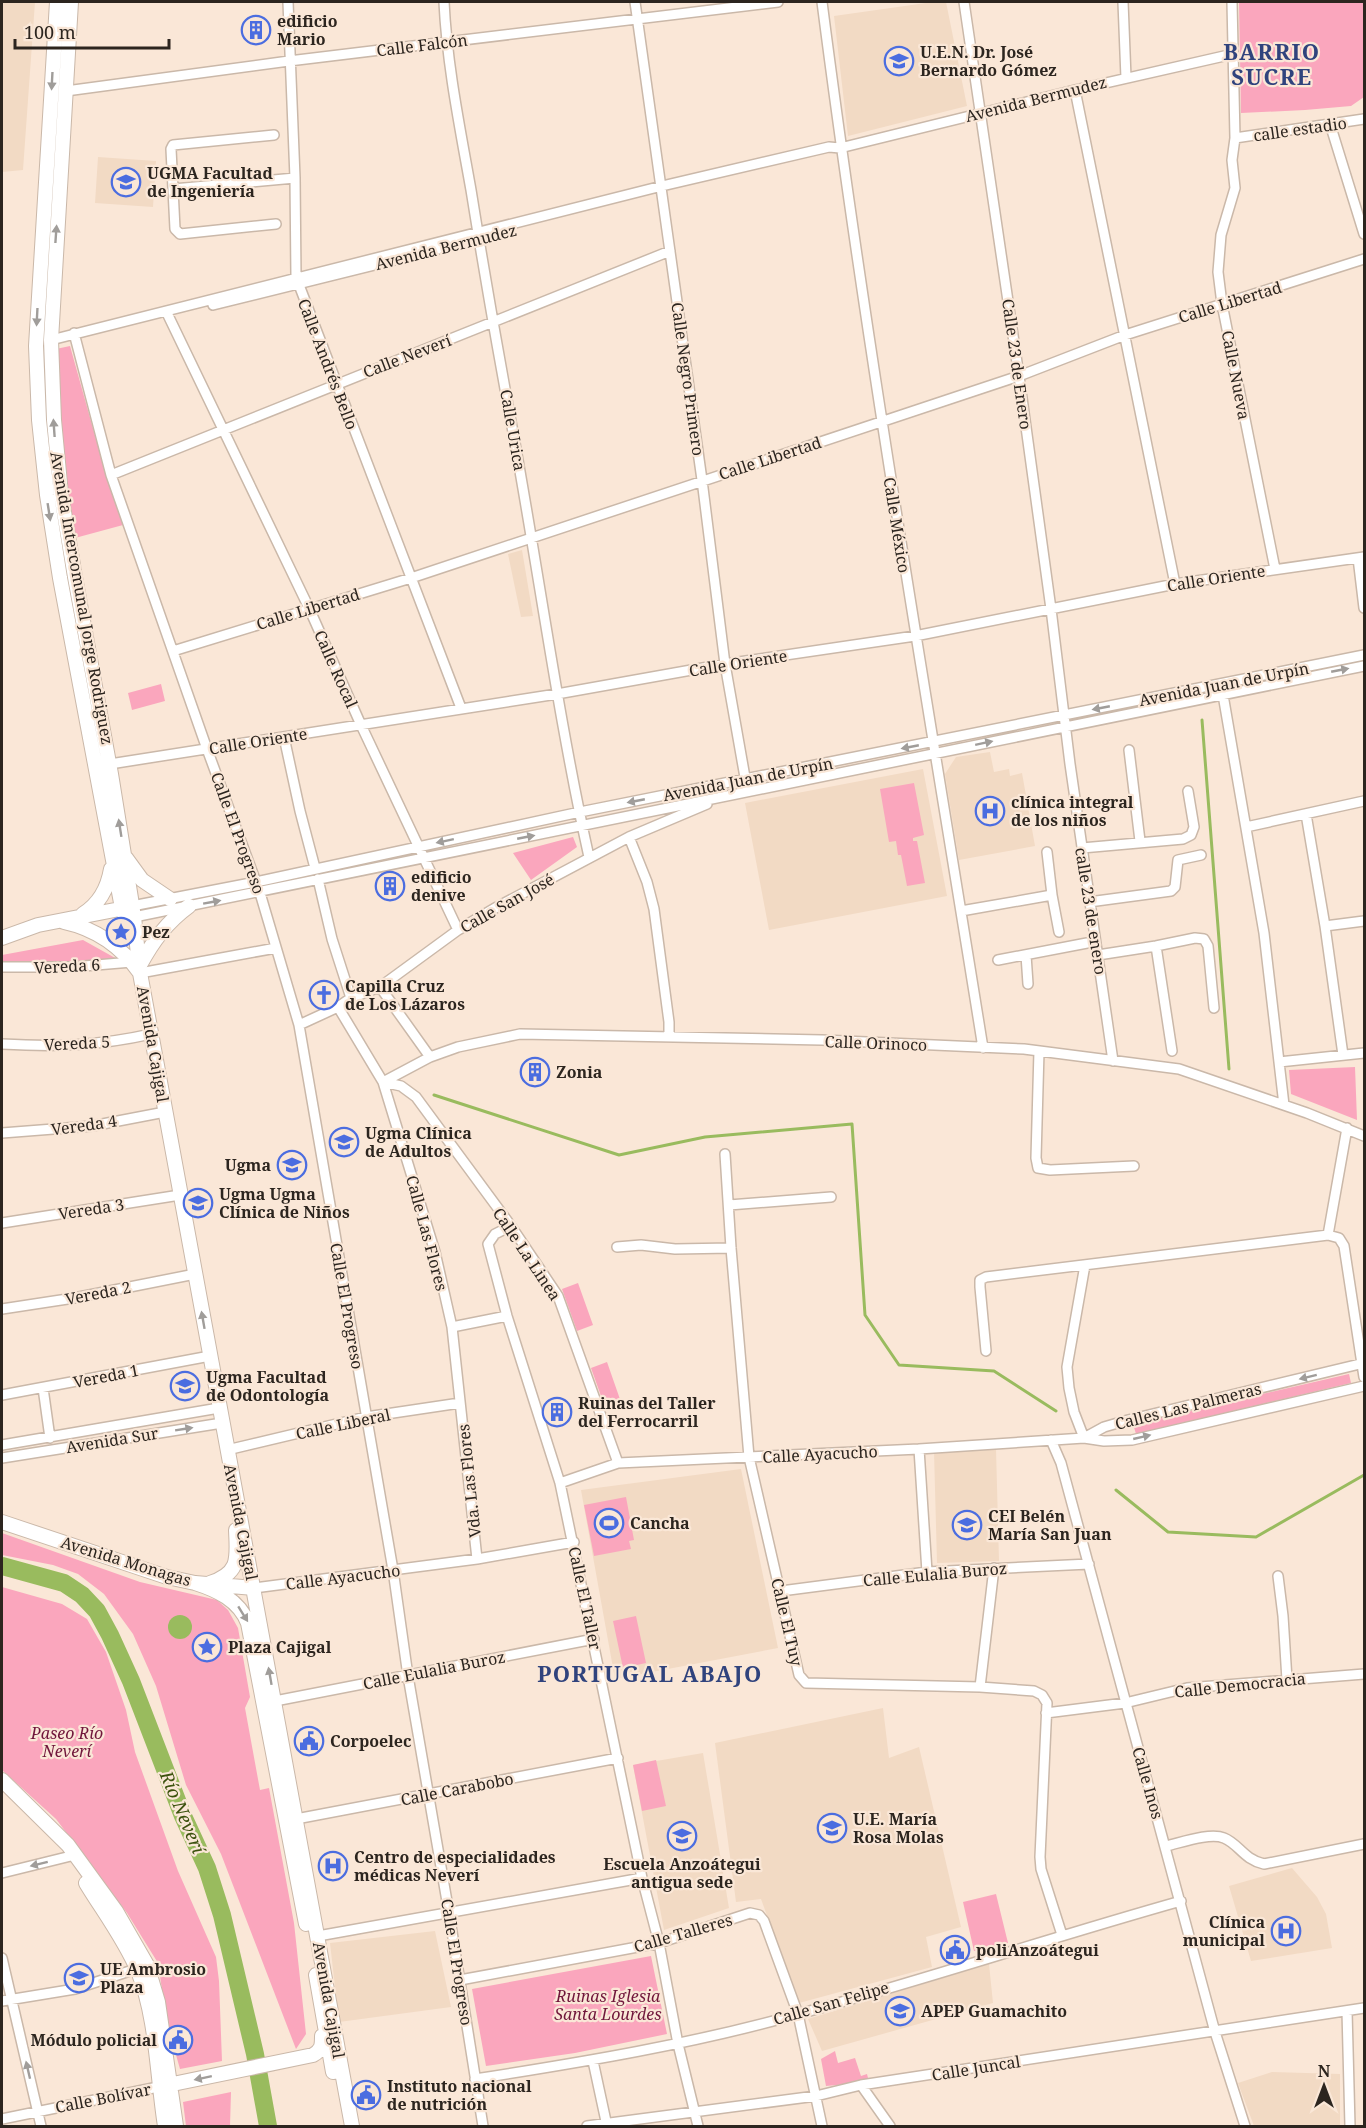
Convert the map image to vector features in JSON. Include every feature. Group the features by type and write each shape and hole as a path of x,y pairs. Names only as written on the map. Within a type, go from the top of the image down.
{"main road":[{"name":"Avenida Intercomunal Jorge Rodriguez","path":"57,2 36,335 39,420 57,559 129,911"},
{"name":"Avenida Intercomunal Jorge Rodriguez","path":"71,2 50,342 54,431 61,494 110,764 117,851"},
{"path":"117,851 142,880 170,899"},
{"path":"76,918 98,902 105,891 117,851"},
{"path":"61,922 75,924 100,935 123,951 137,966 165,926 189,906"},
{"path":"2,929 24,929 76,918 129,911"},
{"name":"Avenida Cajigal","path":"129,911 137,966 297,1819 352,2127"},
{"path":"2,938 24,929"},
{"path":"202,1583 226,1576 236,1564 236,1530 231,1473"},
{"name":"Avenida Monagas","path":"2,1522 138,1568 202,1583 254,1588"},
{"name":"Avenida Cajigal","path":"202,1583 229,1598 244,1613 248,1623 343,2127"},
{"path":"2,1780 54,1830 142,1967 164,2086 176,2127"},
{"path":"2,1791 71,1856"},
{"path":"164,2086 313,2055 320,2051 322,2046 322,2016"},
{"path":"164,2086 165,2127"}],"street":[{"name":"Calle Andrés Bello","path":"288,2 297,281 460,708"},
{"name":"Calle Urica","path":"444,2 447,42 478,236 532,537 557,694 589,857"},
{"name":"Calle Negro Primero","path":"635,2 663,189 725,664 747,792"},
{"name":"Calle Falcón","path":"66,91 289,61 778,2"},
{"name":"Calle México","path":"822,2 840,147 881,422 983,1047"},
{"name":"Calle 23 de Enero","path":"964,2 1019,376 1065,726"},
{"path":"1123,2 1126,78"},
{"name":"Calle Nueva","path":"1232,2 1234,188 1221,235 1218,272 1222,304 1275,569"},
{"name":"Avenida Bermudez","path":"50,342 663,189 831,153 840,147 1233,54"},
{"path":"1075,90 1174,584"},
{"name":"calle estadio","path":"1235,138 1365,119"},
{"path":"1330,124 1365,234"},
{"path":"274,135 171,148 175,230 180,234 276,224"},
{"path":"173,189 295,178"},
{"name":"Calle Neverí","path":"111,475 670,251"},
{"name":"Calle Libertad","path":"173,651 411,578 1019,376 1125,334 1365,259"},
{"name":"Calle Rocal","path":"167,313 309,608 361,725 458,930"},
{"name":"Calle El Progreso","path":"75,336 111,475 260,893 298,1025 393,1570 408,1676 483,2127"},
{"path":"1361,558 1365,608"},
{"name":"Calle Oriente","path":"110,764 557,694 725,664 915,636 1174,584 1361,558"},
{"name":"Avenida Juan de Urpín","path":"129,911 189,906 260,893 423,857 1065,726 1365,655"},
{"name":"Avenida Juan de Urpín","path":"129,911 170,899 580,812 1063,715 1365,666"},
{"path":"1222,689 1264,933 1284,1105"},
{"name":"calle 23 de enero","path":"1065,726 1113,1061"},
{"path":"284,737 315,868"},
{"path":"1129,750 1140,841"},
{"path":"1082,848 1140,841 1184,839 1191,835 1194,827 1188,791"},
{"name":"Calle San José","path":"298,1025 338,1007 351,998 380,987 458,930 589,857 629,837 726,796"},
{"path":"1246,827 1365,801"},
{"path":"1306,814 1343,1055"},
{"path":"629,837 654,909 669,1037"},
{"path":"1047,852 1059,932"},
{"path":"1089,902 1171,891 1175,887 1178,860 1201,855"},
{"path":"318,879 332,939 351,998"},
{"path":"961,911 1052,895"},
{"path":"1325,926 1365,921"},
{"path":"1098,955 1195,938 1204,939 1208,946 1214,1008"},
{"path":"998,960 1087,943"},
{"path":"1156,946 1172,1051"},
{"name":"Vereda 6","path":"2,967 137,966 276,948"},
{"path":"1026,955 1028,984"},
{"path":"380,987 430,1057"},
{"name":"Calle Las Flores","path":"338,1007 383,1082 435,1252 452,1327 460,1402"},
{"name":"Vereda 5","path":"2,1044 85,1046 151,1034"},
{"name":"Calle Orinoco","path":"383,1082 430,1057 458,1047 520,1034 822,1040 983,1047 1039,1051 1179,1069 1365,1136"},
{"path":"1039,1051 1036,1158 1038,1168 1050,1170 1134,1166"},
{"path":"1279,1062 1365,1053"},
{"name":"Calle La Linea","path":"383,1082 401,1086 416,1097 511,1226 558,1296 618,1463"},
{"name":"Vereda 4","path":"2,1133 92,1126 165,1112"},
{"path":"1328,1235 1347,1128"},
{"name":"Calle El Tuy","path":"725,1154 749,1458 799,1676 806,1683 980,1687 1034,1691 1042,1695 1047,1703 1046,1713"},
{"name":"Vereda 3","path":"2,1223 180,1195"},
{"path":"729,1205 831,1197"},
{"name":"Calle El Taller","path":"511,1226 495,1234 488,1244 507,1316 560,1483 642,1878 698,2127"},
{"path":"986,1351 980,1281 986,1277 1328,1235 1339,1238 1344,1246 1365,1377"},
{"path":"617,1247 641,1245 675,1249 731,1248"},
{"path":"1084,1438 1074,1412 1068,1367 1085,1265"},
{"name":"Vereda 2","path":"2,1309 74,1298 195,1274"},
{"path":"452,1327 507,1316"},
{"name":"Vereda 1","path":"2,1395 210,1356"},
{"name":"Calles Las Palmeras","path":"1084,1438 1104,1427 1128,1420 1364,1363"},
{"name":"Calles Las Palmeras","path":"1084,1438 1104,1441 1132,1440 1365,1386"},
{"path":"43,1388 50,1438"},
{"name":"Calle Liberal","path":"227,1450 366,1417 460,1402"},
{"name":"Vda. Las Flores","path":"460,1402 477,1559"},
{"name":"Avenida Sur","path":"2,1445 219,1408"},
{"name":"Avenida Sur","path":"2,1458 222,1422"},
{"name":"Calle Ayacucho","path":"560,1483 618,1463 919,1449 1084,1438"},
{"name":"Calle Inos","path":"1051,1440 1061,1463 1215,2032 1245,2127"},
{"path":"919,1449 927,1572"},
{"name":"Calle Ayacucho","path":"254,1588 477,1559 574,1542"},
{"name":"Calle Eulalia Buroz","path":"781,1591 927,1572 1089,1564"},
{"path":"980,1687 994,1568"},
{"path":"1278,1576 1287,1680"},
{"name":"Calle Eulalia Buroz","path":"274,1701 594,1639"},
{"name":"Calle Democracia","path":"1046,1713 1125,1703 1187,1688 1365,1674"},
{"path":"1046,1713 1040,1857 1041,1869 1062,1935"},
{"name":"Calle Carabobo","path":"297,1819 618,1758"},
{"path":"1166,1846 1204,1837 1223,1837 1252,1861 1264,1864 1365,1844"},
{"path":"2,1873 71,1856"},
{"path":"318,1936 642,1878"},
{"name":"Calle San Felipe","path":"475,2079 593,2061 678,2044 798,2014 1181,1901"},
{"name":"Calle Talleres","path":"460,1980 658,1943 750,1913 759,1915 764,1921 798,2014 822,2127"},
{"path":"2,1958 6,2000 41,2127"},
{"path":"6,2000 75,1989 142,1967"},
{"name":"Calle Juncal","path":"587,2127 816,2096 861,2085 1365,2008"},
{"path":"1347,2011 1350,2127"},
{"path":"593,2061 607,2125"},
{"path":"861,2085 890,2127"},
{"name":"Calle Bolívar","path":"2,2119 164,2086"}],"shaded area":[{"path":"2,2 35,2 23,170 2,172"},
{"name":"U.E.N. Dr. José Bernardo Gómez","path":"946,2 967,106 848,136 834,16"},
{"name":"UGMA Facultad de Ingeniería","path":"98,157 156,161 153,207 95,203"},
{"path":"522,550 533,616 521,617 508,554"},
{"name":"clínica integral de los niños","path":"990,752 994,772 1009,769 1010,776 1022,773 1035,846 959,860 945,774 956,757"},
{"path":"923,769 947,896 769,930 745,803"},
{"name":"CEI Belén María San Juan","path":"996,1449 999,1561 937,1563 934,1451"},
{"path":"741,1469 778,1648 615,1679 581,1490"},
{"path":"180,1615 189,1618 192,1627 189,1636 180,1639 171,1636 168,1627 171,1618"},
{"name":"U.E. María Rosa Molas","path":"883,1708 889,1758 919,1747 961,1927 926,1937 932,1967 799,2003 761,1899 736,1902 715,1743"},
{"name":"Escuela Anzoátegui antigua sede","path":"703,1753 729,1908 664,1930 633,1765"},
{"name":"Clínica municipal","path":"1292,1868 1317,1897 1326,1914 1332,1948 1251,1961 1229,1886"},
{"path":"435,1931 451,2007 339,2022 330,1943"},
{"name":"APEP Guamachito","path":"989,1964 993,2003 822,2051 808,2019"},
{"path":"1272,2072 1340,2074 1340,2126 1254,2126 1238,2083"}],"green space":[{"path":"1239,2 1364,2 1364,97 1351,106 1241,113"},
{"path":"70,346 106,475 123,525 75,538 63,457 56,349"},
{"path":"161,684 165,701 132,710 128,693"},
{"path":"914,783 924,835 913,838 913,841 917,841 925,883 907,886 896,841 889,842 880,789"},
{"path":"573,837 577,847 531,880 513,853"},
{"path":"83,940 117,959 70,963 2,961 2,955"},
{"path":"1355,1067 1357,1120 1291,1094 1289,1070"},
{"path":"578,1283 593,1325 577,1331 562,1289"},
{"path":"607,1362 622,1405 606,1410 591,1368"},
{"path":"1349,1374 1351,1383 1136,1434 1133,1424"},
{"name":"Cancha","path":"626,1497 634,1540 629,1541 631,1549 594,1556 584,1505"},
{"path":"2,1533 140,1582 217,1600 228,1610 238,1628 250,1697 245,1708 260,1790 269,1788 294,1923 306,2034 296,2049 221,1854 186,1785 156,1686 133,1634 104,1594 78,1574 53,1565 2,1555"},
{"name":"Paseo Río Neverí","path":"2,1587 62,1604 87,1619 106,1652 126,1710 135,1752 178,1871 216,1957 222,2061 180,2069 167,2023 158,1963 127,1913 56,1819 2,1770"},
{"path":"636,1616 646,1663 623,1668 613,1621"},
{"path":"656,1760 666,1806 642,1811 633,1765"},
{"path":"996,1894 1008,1943 974,1951 963,1902"},
{"name":"Ruinas Iglesia Santa Lourdes","path":"651,1956 667,2034 575,2053 486,2066 472,1989"},
{"path":"835,2051 838,2063 855,2058 861,2076 867,2074 869,2082 826,2086 821,2059"},
{"path":"231,2092 230,2126 186,2126 183,2102"}],"waterway":[{"path":"1202,720 1229,1069"},
{"path":"434,1095 619,1155 705,1137 852,1124 865,1315 899,1365 994,1371 1056,1411"},
{"path":"1116,1490 1168,1532 1256,1537 1364,1475"},
{"name":"Río Neverí","path":"2,1566 64,1583 82,1595 97,1611 110,1635 131,1681 183,1816 207,1868 222,1915 255,2054 268,2126"}],"place":[{"name":"edificio Mario","path":"256,30"},
{"name":"U.E.N. Dr. José Bernardo Gómez","path":"899,61"},
{"name":"UGMA Facultad de Ingeniería","path":"126,182"},
{"name":"clínica integral de los niños","path":"990,811"},
{"name":"edificio denive","path":"390,886"},
{"name":"Pez","path":"121,932"},
{"name":"Capilla Cruz de Los Lázaros","path":"324,995"},
{"name":"Zonia","path":"535,1072"},
{"name":"Ugma Clínica de Adultos","path":"344,1142"},
{"name":"Ugma","path":"292,1165"},
{"name":"Ugma Ugma Clínica de Niños","path":"198,1203"},
{"name":"Ugma Facultad de Odontología","path":"185,1386"},
{"name":"Ruinas del Taller del Ferrocarril","path":"557,1412"},
{"name":"Cancha","path":"609,1523"},
{"name":"CEI Belén María San Juan","path":"967,1525"},
{"name":"Plaza Cajigal","path":"207,1647"},
{"name":"Corpoelec","path":"309,1741"},
{"name":"U.E. María Rosa Molas","path":"832,1828"},
{"name":"Escuela Anzoátegui antigua sede","path":"682,1836"},
{"name":"Centro de especialidades médicas Neverí","path":"333,1866"},
{"name":"Clínica municipal","path":"1286,1931"},
{"name":"poliAnzoátegui","path":"955,1950"},
{"name":"UE Ambrosio Plaza","path":"79,1978"},
{"name":"APEP Guamachito","path":"900,2011"},
{"name":"Módulo policial","path":"178,2040"},
{"name":"Instituto nacional de nutrición","path":"366,2095"}],"district":[{"name":"BARRIO SUCRE","path":"1272,64"},
{"name":"PORTUGAL ABAJO","path":"650,1673"}]}
